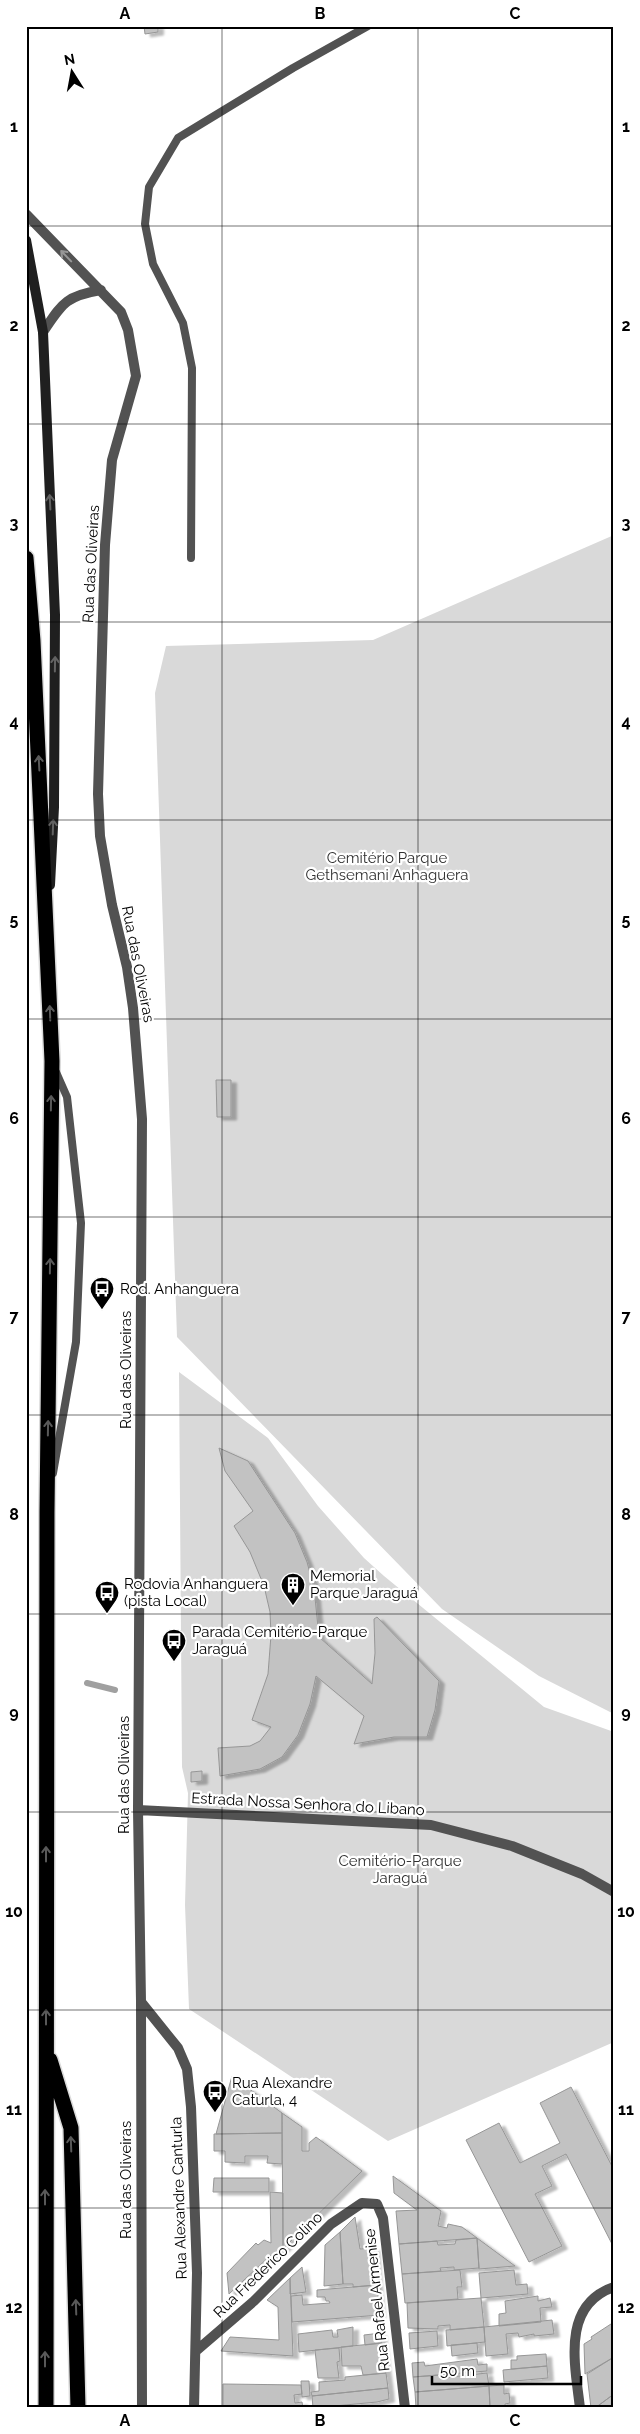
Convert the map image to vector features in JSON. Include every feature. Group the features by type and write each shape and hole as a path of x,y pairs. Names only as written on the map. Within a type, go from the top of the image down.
{"highway":[{"path":"26,558 33,641 52,1061 46,1512 46,2408"},
{"path":"46,2044 71,2128 78,2408"}],"main road":[{"path":"26,240 43,332 55,616 54,807 48,945"}],"street":[{"name":"Rua das Oliveiras","path":"26,214 121,312 128,330 136,376 112,460 105,545 98,794 105,866 127,967 134,1016 142,1119 138,1810 141,2002 142,2408"},
{"path":"43,332 60,308 77,294 101,290"},
{"name":"Estrada Nossa Senhora do Libano","path":"138,1810 430,1825 512,1846 582,1874 614,1892"},
{"name":"Rua Alexandre Canturla","path":"141,2002 178,2048 187,2069 197,2273 194,2408"},
{"name":"Rua Frederico Colino","path":"196,2351 254,2301 331,2224 362,2203"},
{"name":"Rua Rafael Armenise","path":"362,2203 377,2204 383,2218 405,2408"},
{"path":"580,2408 573,2351 578,2320 588,2302 614,2287"}],"lane":[{"path":"190,558 192,368 183,323 153,264 146,224 148,187 178,138 268,82 368,26"},
{"path":"46,1512 76,1342 81,1223 67,1097 52,1061"}],"green space":[{"name":"Cemitério Parque Gethsemani Anhaguera","path":"614,535 614,1714 539,1676 442,1609 177,1337 155,693 166,646 373,640"},
{"name":"Cemitério-Parque Jaraguá","path":"179,1372 268,1438 318,1506 364,1558 384,1576 544,1707 614,1732 614,2042 388,2141 189,2009 185,1905 188,1793 182,1767"}],"building":[{"path":"144,26 158,26 158,32 145,34"},
{"path":"216,1080 231,1080 231,1117 217,1117"},
{"name":"Memorial Parque Jaraguá","path":"219,1448 248,1461 295,1533 307,1562 314,1588 319,1637 372,1684 375,1653 374,1619 377,1617 439,1681 435,1710 427,1737 394,1737 354,1744 364,1716 316,1676 310,1704 298,1735 282,1757 260,1769 220,1776 218,1748 250,1746 260,1741 271,1727 252,1720 268,1674 271,1635 270,1612 264,1586 250,1552 234,1526 253,1511 225,1471"},
{"path":"202,1771 202,1781 191,1782 191,1772"},
{"path":"232,2076 282,2113 282,2133 216,2134"},
{"path":"571,2087 614,2170 614,2243 612,2244 566,2154 542,2166 552,2186 535,2194 562,2246 529,2262 466,2140 499,2123 520,2163 560,2143 540,2103"},
{"path":"282,2113 302,2127 302,2151 309,2151 309,2143 316,2137 362,2171 283,2249"},
{"path":"282,2133 282,2164 267,2163 268,2156 245,2156 245,2163 225,2162 225,2151 214,2151 214,2134"},
{"path":"393,2176 441,2211 438,2226 447,2228 448,2224 462,2227 477,2238 399,2244 396,2211 417,2210 394,2193"},
{"path":"214,2178 269,2178 269,2192 213,2192"},
{"path":"270,2192 283,2193 283,2249 273,2258 271,2255 229,2294 227,2273 256,2243 258,2245 264,2240 271,2243"},
{"path":"355,2217 360,2249 374,2248 377,2285 353,2287 353,2284 343,2284 340,2232"},
{"path":"340,2232 343,2284 324,2286 325,2245"},
{"path":"477,2238 515,2266 479,2269"},
{"path":"477,2238 479,2268 454,2270 454,2267 440,2268 441,2271 402,2274 399,2244 437,2241 438,2245 455,2244 456,2240"},
{"path":"302,2267 306,2292 290,2294 290,2278"},
{"path":"460,2270 462,2287 457,2287 458,2299 405,2303 402,2274"},
{"path":"514,2270 516,2285 527,2284 528,2294 481,2298 479,2273"},
{"path":"290,2278 293,2356 221,2351 230,2337 279,2340 278,2307 267,2300"},
{"path":"377,2285 380,2315 292,2322 291,2296 302,2295 303,2305 330,2303 326,2301 325,2297 317,2297 317,2290"},
{"path":"538,2296 538,2301 550,2298 552,2307 540,2308 541,2322 499,2326 499,2314 506,2313 505,2301"},
{"path":"481,2298 484,2327 450,2330 450,2325 438,2326 438,2329 408,2328 407,2303"},
{"path":"552,2320 554,2334 534,2336 534,2334 519,2337 518,2333 506,2334 508,2354 486,2356 484,2327"},
{"path":"614,2322 614,2357 585,2374 584,2344 592,2339 591,2337"},
{"path":"353,2327 353,2346 299,2352 298,2334 332,2330 333,2337 338,2337 337,2330"},
{"path":"484,2327 485,2342 447,2346 446,2330"},
{"path":"437,2331 438,2346 410,2349 409,2333"},
{"path":"381,2333 382,2343 365,2345 364,2335"},
{"path":"382,2343 386,2373 363,2375 361,2366 342,2366 341,2347"},
{"path":"477,2343 478,2353 452,2356 451,2345"},
{"path":"339,2348 340,2361 337,2362 339,2378 318,2378 315,2350"},
{"path":"546,2354 547,2366 511,2369 511,2360 517,2360 517,2356"},
{"path":"614,2357 614,2394 595,2408 591,2408 587,2374"},
{"path":"477,2359 478,2365 487,2364 487,2371 413,2377 412,2363 424,2362 425,2366"},
{"path":"547,2366 548,2378 504,2382 503,2370"},
{"path":"386,2373 388,2388 312,2396 311,2392 319,2391 319,2382"},
{"path":"487,2373 489,2386 415,2392 413,2377 441,2375 441,2378"},
{"path":"301,2381 309,2381 310,2396 302,2397"},
{"path":"223,2384 301,2385 302,2394 294,2395 295,2403 302,2402 303,2408 223,2408"},
{"path":"504,2385 504,2394 509,2393 510,2403 505,2404 505,2408 490,2408 489,2386"},
{"path":"489,2386 490,2407 416,2408 415,2392"},
{"path":"388,2388 389,2399 377,2402 313,2408 312,2396"},
{"path":"614,2394 614,2408 595,2408"}],"waterway":[{"path":"87,1683 115,1690"}],"place":[{"name":"Rod. Anhanguera","path":"102,1310"},
{"name":"Memorial Parque Jaraguá","path":"293,1606"},
{"name":"Rodovia Anhanguera (pista Local)","path":"107,1614"},
{"name":"Parada Cemitério-Parque Jaraguá","path":"174,1662"},
{"name":"Rua Alexandre Caturla, 4","path":"215,2113"}]}
